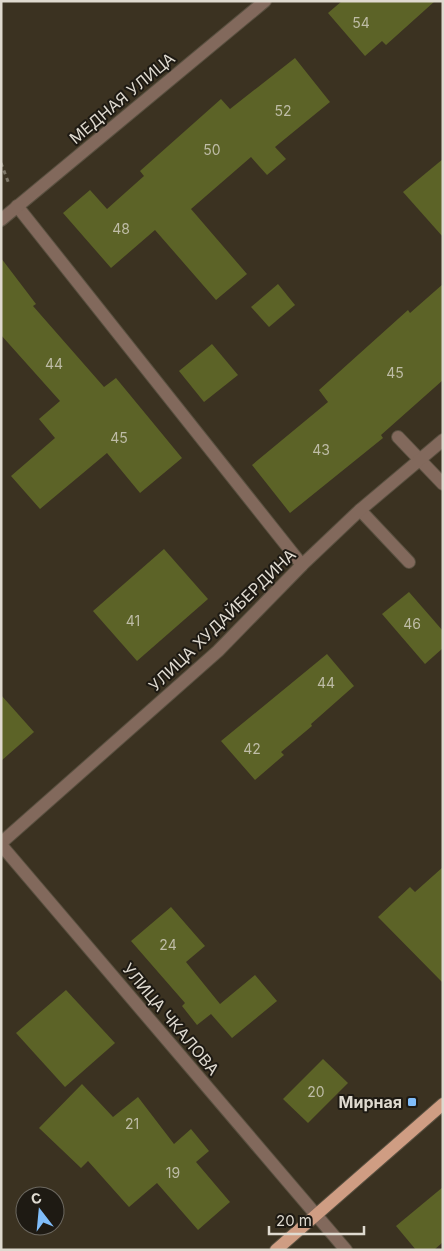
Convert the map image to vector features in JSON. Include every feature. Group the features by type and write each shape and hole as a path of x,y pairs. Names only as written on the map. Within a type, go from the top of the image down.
{"main road":[{"path":"276,1250 443,1104"}],"street":[{"name":"МЕДНАЯ УЛИЦА","path":"1,220 265,1"},
{"path":"17,206 302,565"},
{"path":"398,437 443,484"},
{"name":"УЛИЦА ХУДАЙБЕРДИНА","path":"1,844 218,651 302,565 360,510 443,440"},
{"path":"360,510 408,562"},
{"name":"УЛИЦА ЧКАЛОВА","path":"1,844 346,1250"}],"building":[{"path":"342,1 435,1 386,45 382,41 365,56 328,13"},
{"path":"295,58 330,102 275,147 286,159 267,175 251,157 191,209 247,274 216,300 155,230 111,268 63,213 90,190 107,209 144,176 140,171 221,99 230,109"},
{"path":"443,159 443,237 403,192"},
{"path":"1,258 36,304 33,306 104,387 116,378 182,458 140,493 107,453 40,509 11,476 55,438 39,419 60,401 1,335"},
{"path":"278,284 295,305 269,327 251,307"},
{"path":"443,284 443,380 381,435 383,438 290,513 252,465 328,402 319,390 408,310 410,313"},
{"path":"212,344 238,375 204,402 179,371"},
{"path":"164,549 208,599 137,661 93,611"},
{"path":"409,592 443,631 443,648 425,664 382,614"},
{"path":"327,654 354,686 311,724 312,726 281,752 284,755 255,780 221,741"},
{"path":"1,695 34,732 1,761"},
{"path":"443,867 443,983 378,917 410,887 415,892"},
{"path":"171,907 205,946 186,962 220,1004 255,975 277,1001 232,1038 211,1014 197,1025 182,1006 185,1003 131,941"},
{"path":"66,990 115,1043 65,1087 16,1033"},
{"path":"323,1059 348,1083 308,1123 283,1099"},
{"path":"82,1084 113,1117 138,1097 174,1144 191,1129 209,1151 196,1162 230,1202 198,1230 157,1183 129,1207 88,1161 81,1168 39,1128"},
{"path":"443,1187 443,1242 434,1250 416,1250 396,1226"}],"place":[{"name":"Мирная","path":"412,1102"}]}
